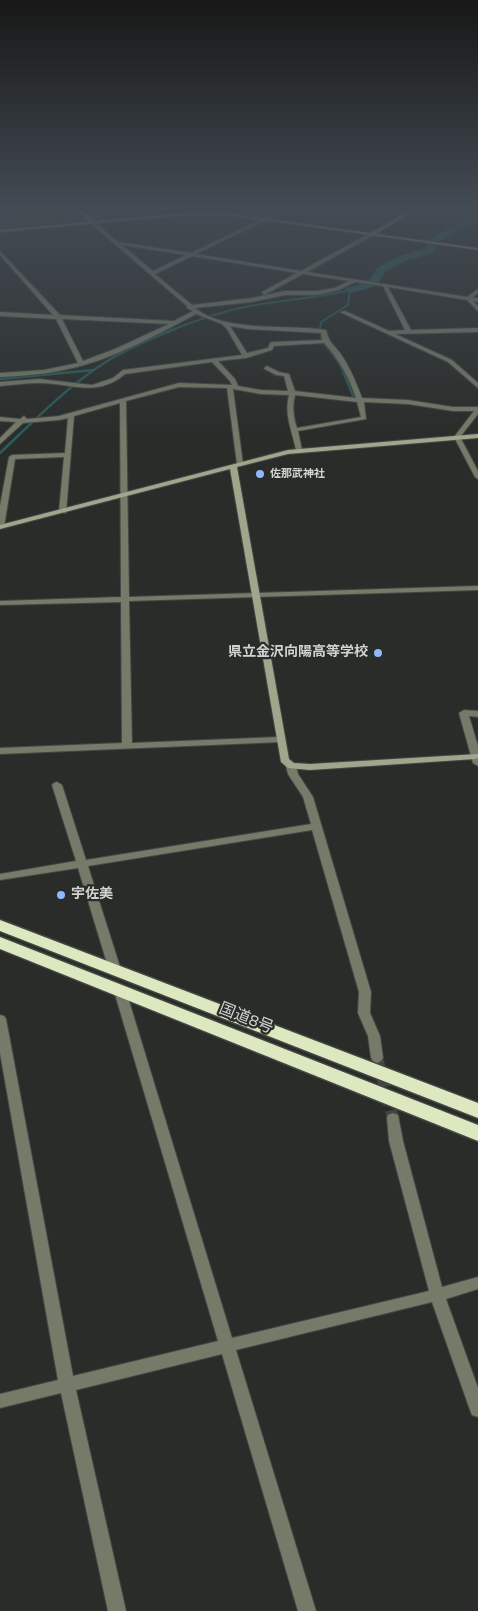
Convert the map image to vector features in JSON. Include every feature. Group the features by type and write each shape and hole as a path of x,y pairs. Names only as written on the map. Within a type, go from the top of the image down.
{"highway":[{"name":"国道8号","path":"0,925 478,1110"},
{"name":"国道8号","path":"0,943 478,1133"}],"street":[{"path":"29,284 58,317 82,364"},
{"path":"163,284 198,313 223,323 247,327 324,331 325,341 338,354 352,378 364,418 296,430"},
{"path":"252,300 280,284"},
{"path":"189,307 252,300 285,293 307,294 326,292 347,284"},
{"path":"376,284 478,300"},
{"path":"385,286 408,332"},
{"path":"468,298 478,291"},
{"path":"468,298 478,309"},
{"path":"343,312 450,361 478,386"},
{"path":"0,375 49,371 82,364 198,313"},
{"path":"0,314 176,323"},
{"path":"223,323 229,328 245,355"},
{"path":"388,332 478,330"},
{"path":"0,384 39,381 91,387 115,379 123,372 265,352 270,349 272,344 325,341"},
{"path":"213,360 234,380 236,465 279,740 284,760 291,766 293,774 308,797 365,992 364,1013 374,1036 377,1058"},
{"path":"267,368 278,374 287,375 292,393 289,411 296,430 299,450"},
{"path":"0,419 50,419 72,415 102,400 123,400 180,385 360,400 408,402 453,409 478,410"},
{"path":"91,387 102,400"},
{"path":"123,400 126,746"},
{"path":"457,437 478,410"},
{"path":"63,511 72,415"},
{"path":"0,442 24,420"},
{"path":"68,455 12,457 0,527 299,450 478,436"},
{"path":"457,437 478,477"},
{"path":"0,603 478,588"},
{"path":"291,766 310,767 477,758 464,713 478,714"},
{"path":"0,751 279,740"},
{"path":"57,785 115,970"},
{"path":"0,877 316,826"},
{"path":"120,991 307,1611"},
{"path":"0,1019 67,1385 117,1611"},
{"path":"393,1118 396,1141 437,1295 478,1410"},
{"path":"0,1401 437,1295 478,1283"}],"waterway":[{"path":"350,290 371,284"},
{"path":"172,330 210,316 240,308 350,290 348,305 321,322 320,329"},
{"path":"94,370 125,351 175,329"},
{"path":"320,329 322,340 340,364 354,398"},
{"path":"0,379 94,370"},
{"path":"0,453 52,404 94,370"}],"tunnel":[{"path":"377,1058 393,1118"}],"place":[{"name":"佐那武神社","path":"260,474"},
{"name":"県立金沢向陽高等学校","path":"378,653"},
{"name":"宇佐美","path":"61,895"}]}
